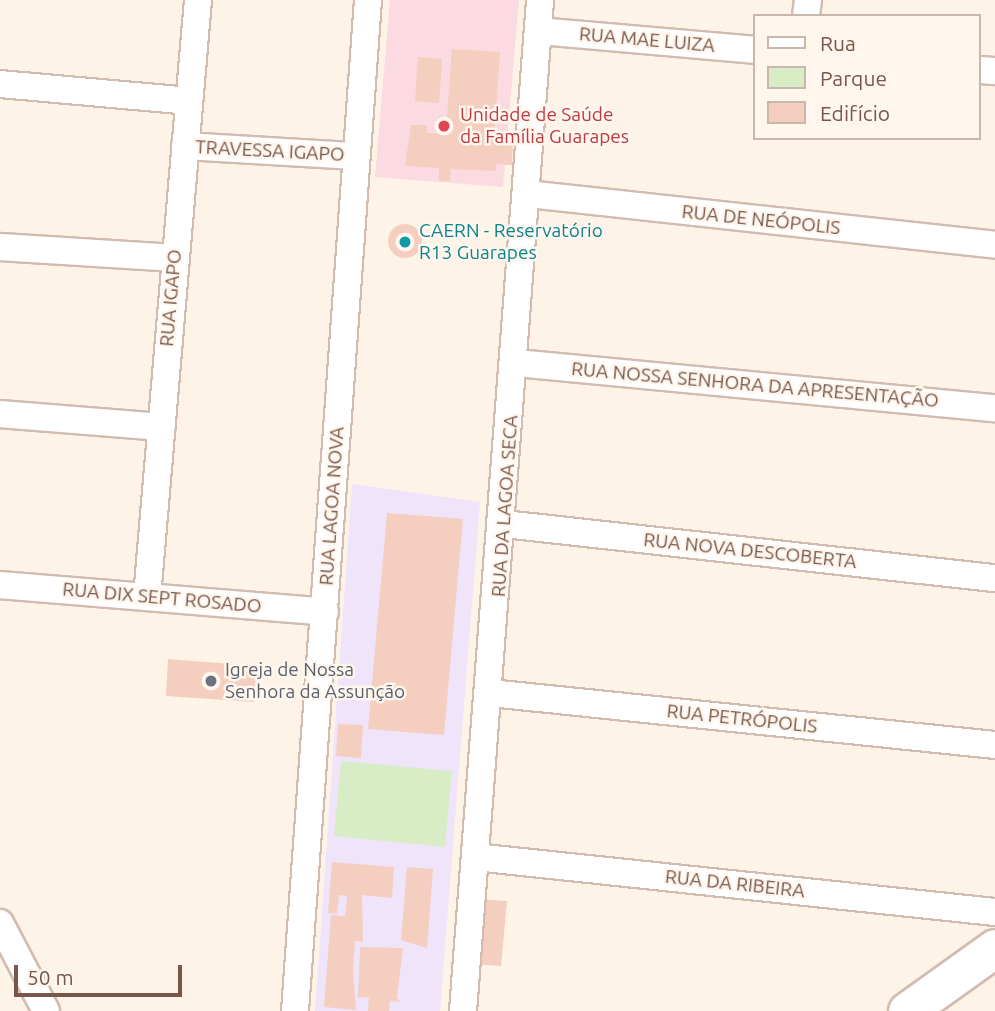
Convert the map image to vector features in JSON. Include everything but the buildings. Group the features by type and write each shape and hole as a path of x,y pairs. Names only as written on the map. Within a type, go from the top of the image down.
{"main road":[{"path":"907,1011 995,948"}],"street":[{"name":"RUA IGAPO","path":"147,597 198,0"},
{"name":"RUA LAGOA NOVA","path":"295,1011 368,0"},
{"name":"RUA DA LAGOA SECA","path":"463,1011 504,524 540,0"},
{"name":"RUA MAE LUIZA","path":"539,31 754,50"},
{"path":"0,84 189,101"},
{"name":"TRAVESSA IGAPO","path":"185,146 355,156"},
{"name":"RUA DE NEÓPOLIS","path":"528,194 995,245"},
{"path":"0,247 175,258"},
{"name":"RUA NOSSA SENHORA DA APRESENTAÇÃO","path":"516,362 995,408"},
{"path":"0,414 161,427"},
{"name":"RUA NOVA DESCOBERTA","path":"504,524 995,578"},
{"name":"RUA DIX SEPT ROSADO","path":"0,585 325,612"},
{"name":"RUA PETRÓPOLIS","path":"490,693 995,745"},
{"name":"RUA DA RIBEIRA","path":"475,857 995,912"},
{"path":"0,923 46,1011"}],"shaded area":[{"name":"Unidade de Saúde da Família Guarapes","path":"390,0 519,0 503,187 375,177"},
{"path":"352,484 480,502 440,1011 315,1011"}],"green space":[{"path":"341,761 452,771 445,847 334,836"}],"place":[{"name":"Unidade de Saúde da Família Guarapes","path":"444,126"},
{"name":"CAERN - Reservatório R13 Guarapes","path":"405,242"},
{"name":"Igreja de Nossa Senhora da Assunção","path":"211,681"}]}
